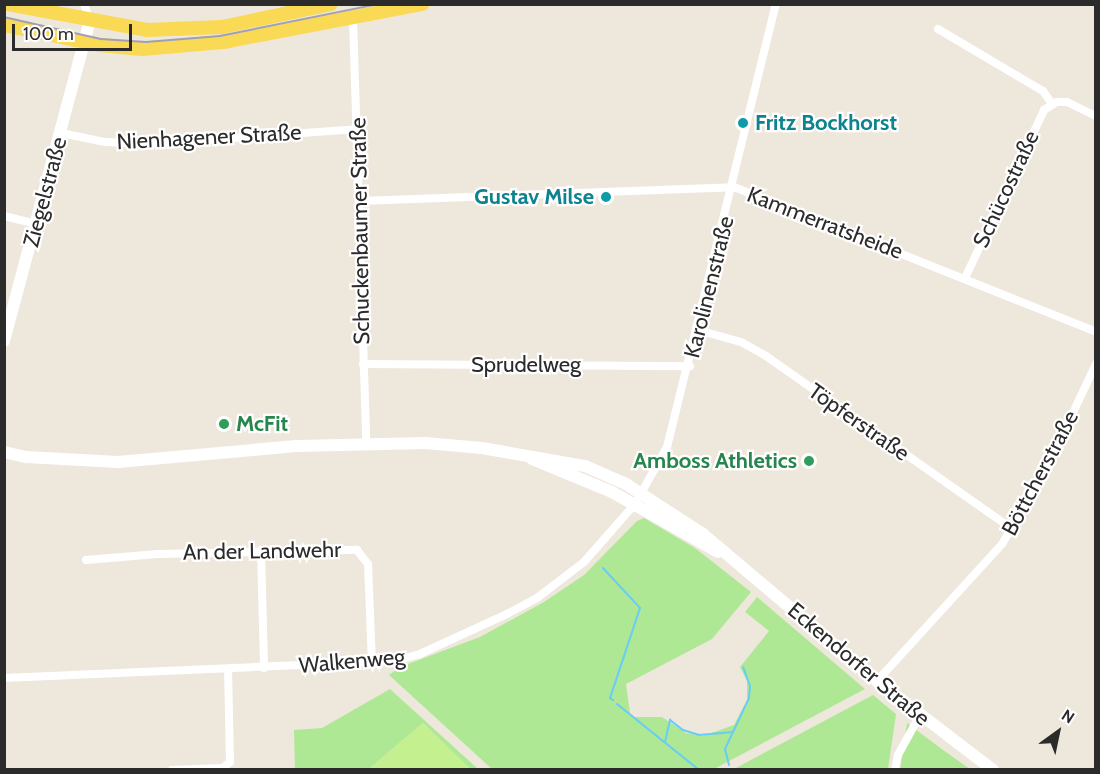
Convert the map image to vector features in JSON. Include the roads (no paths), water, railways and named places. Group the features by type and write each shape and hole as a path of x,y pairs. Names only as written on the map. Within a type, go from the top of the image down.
{"main road":[{"path":"8,4 147,30 222,27 331,4"},
{"path":"4,25 127,48 179,47 353,19 422,4"}],"street":[{"path":"54,13 69,4"},
{"path":"84,4 90,21"},
{"name":"Karolinenstraße","path":"638,499 668,447 734,188 776,4"},
{"name":"Schuckenbaumer Straße","path":"353,19 366,442"},
{"name":"Ziegelstraße","path":"4,341 87,42 90,21"},
{"name":"Schücostraße","path":"938,29 1043,91 1052,104"},
{"name":"Schücostraße","path":"965,278 1041,114 1052,104 1067,102 1095,116"},
{"name":"Nienhagener Straße","path":"61,132 105,142 150,144 357,129"},
{"name":"Kammerratsheide","path":"360,201 734,188 965,278 1095,332"},
{"path":"4,216 36,224"},
{"name":"Töpferstraße","path":"698,330 741,342 766,356 1012,529"},
{"name":"Sprudelweg","path":"363,364 690,366"},
{"name":"Böttcherstraße","path":"877,681 970,583 1012,529 1043,476 1095,364"},
{"name":"Eckendorfer Straße","path":"4,452 26,457 118,462 366,442 449,444 585,466 638,499 703,534 877,681 993,770"},
{"name":"Walkenweg","path":"4,678 372,663 420,654 537,598 584,562 638,499"},
{"name":"An der Landwehr","path":"86,560 261,550 348,548 361,552 368,564 372,663"},
{"path":"261,550 264,668"},
{"path":"172,770 223,768 230,762 228,670"},
{"path":"895,770 902,746 920,715"}],"waterway":[{"path":"603,568 640,608 610,698 613,700"},
{"path":"729,765 725,749 749,698 750,686 743,667"},
{"path":"617,704 699,770"},
{"path":"665,742 670,720 683,730 699,735 733,732"}],"tram line":[{"path":"4,17 101,39 146,42 220,36 379,4"}],"place":[{"name":"Fritz Bockhorst","path":"743,123"},
{"name":"Gustav Milse","path":"606,197"},
{"name":"McFit","path":"224,424"},
{"name":"Amboss Athletics","path":"809,461"}]}
